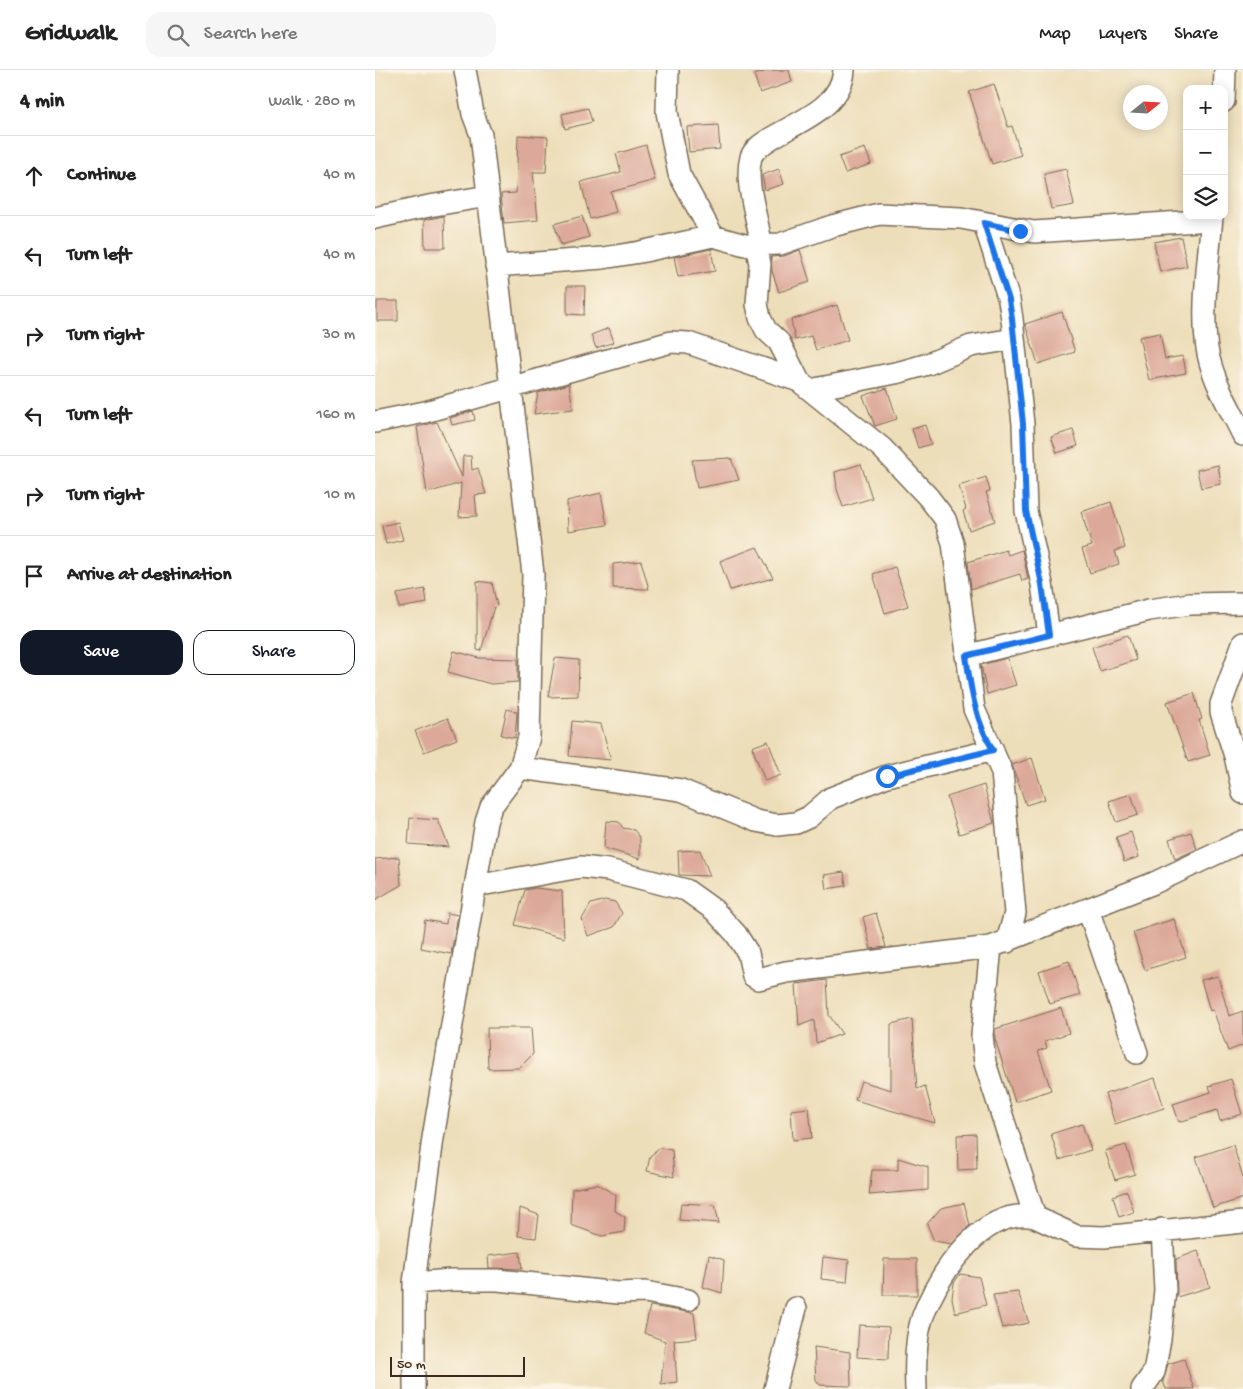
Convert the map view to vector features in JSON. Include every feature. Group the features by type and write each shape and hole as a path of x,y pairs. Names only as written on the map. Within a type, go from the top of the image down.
{"street":[{"path":"414,1389 415,1283 433,1138 486,822 491,807 519,768 529,737 533,574 481,135 473,114 465,70"},
{"path":"668,70 667,112 679,174 713,236"},
{"path":"805,386 779,342 766,330 760,318 757,304 760,264 752,201 751,156 758,146 813,114 829,102 843,82 844,70"},
{"path":"1225,70 1225,85"},
{"path":"1228,92 1243,90"},
{"path":"375,218 488,196"},
{"path":"496,266 603,258 713,236 745,245 780,244 833,226 879,214 961,218 1034,232 1200,220"},
{"path":"1210,220 1205,329 1208,356 1222,393 1243,435"},
{"path":"984,223 1009,300 1023,424 1026,511 1042,584 1049,635"},
{"path":"805,386 900,372 928,364 971,346 1014,339"},
{"path":"375,422 425,412 510,386 584,368 671,342 700,346 805,386 882,448 929,498 945,519 953,543 974,709 983,733 993,750 1002,772 1015,913 999,944 982,1034 985,1062 1035,1217"},
{"path":"966,656 1149,610 1190,604 1243,603"},
{"path":"1243,643 1223,696 1221,712 1235,756 1243,793"},
{"path":"519,768 681,790 756,820 777,824 796,823 809,817 831,798 887,776 993,750"},
{"path":"475,886 581,867 608,870 686,890 714,910 736,934 748,953 753,976 758,979 786,972 999,944 1154,883 1243,841"},
{"path":"1088,909 1137,1053"},
{"path":"916,1389 918,1341 924,1313 948,1269 977,1234 993,1223 1015,1215 1035,1217 1076,1236 1104,1237 1162,1229 1163,1231 1243,1222"},
{"path":"1142,1389 1154,1372 1161,1340 1165,1290 1162,1229"},
{"path":"415,1283 498,1280 618,1293 645,1292 688,1300"},
{"path":"775,1389 796,1308"}],"building":[{"path":"769,70 789,70 792,82 760,93 754,75"},
{"path":"994,84 1008,127 1012,126 1021,155 992,164 969,92"},
{"path":"588,108 592,122 565,129 562,114"},
{"path":"718,125 720,149 689,152 687,127"},
{"path":"518,135 548,137 546,172 533,172 538,220 504,223 501,194 516,193"},
{"path":"646,145 655,180 611,192 616,212 590,219 581,182 621,172 616,154"},
{"path":"865,148 871,164 845,173 839,157"},
{"path":"779,169 784,184 765,190 762,175"},
{"path":"1066,169 1074,205 1051,209 1044,174"},
{"path":"444,216 445,248 425,248 424,220"},
{"path":"582,216 589,237 561,245 554,224"},
{"path":"1181,237 1187,266 1160,272 1154,242"},
{"path":"711,249 715,271 678,277 674,257"},
{"path":"800,250 810,282 779,292 772,271 771,257 784,256"},
{"path":"567,286 585,286 584,315 567,314"},
{"path":"377,301 398,301 398,321 377,321"},
{"path":"837,305 848,340 816,350 811,336 795,340 791,320"},
{"path":"1062,312 1075,352 1038,364 1025,324"},
{"path":"609,328 614,342 596,348 591,335"},
{"path":"1160,333 1165,359 1183,356 1186,373 1149,380 1139,337"},
{"path":"569,384 573,409 534,414 538,393"},
{"path":"887,388 897,419 875,426 863,396"},
{"path":"473,411 475,420 452,425 450,418"},
{"path":"437,422 462,477 463,456 471,456 472,470 478,468 486,494 475,495 477,516 459,517 461,483 427,493 417,427"},
{"path":"925,425 931,444 918,448 912,429"},
{"path":"1073,430 1078,446 1057,453 1051,437"},
{"path":"731,458 739,480 697,488 692,460"},
{"path":"861,464 872,498 843,507 837,489 835,472"},
{"path":"1218,465 1221,484 1201,488 1197,470"},
{"path":"986,477 990,491 986,492 995,521 969,530 963,511 966,509 959,486"},
{"path":"601,493 607,525 568,531 567,501"},
{"path":"1111,502 1125,548 1115,551 1119,564 1090,573 1082,549 1092,546 1081,512"},
{"path":"398,522 403,540 386,544 382,526"},
{"path":"757,547 773,578 730,590 720,561"},
{"path":"1006,550 1008,555 1022,550 1028,579 1022,581 1020,574 971,589 968,562"},
{"path":"641,561 649,589 613,588 613,564"},
{"path":"895,567 908,606 885,613 873,574"},
{"path":"477,581 492,583 497,606 494,607 481,651 477,650"},
{"path":"425,589 427,603 399,608 397,594"},
{"path":"1128,635 1136,660 1100,671 1092,647"},
{"path":"454,651 479,658 518,659 518,682 491,684 448,672"},
{"path":"555,658 579,660 578,696 548,697"},
{"path":"1007,658 1016,685 987,694 981,665"},
{"path":"1194,693 1202,719 1199,720 1210,755 1188,762 1167,702"},
{"path":"507,709 517,712 515,738 501,735"},
{"path":"448,718 457,739 424,752 415,731"},
{"path":"572,721 601,724 611,760 569,756"},
{"path":"768,741 781,775 765,781 752,747"},
{"path":"1032,758 1045,799 1026,805 1012,765"},
{"path":"984,785 994,823 959,834 947,797"},
{"path":"1131,794 1138,815 1116,822 1109,801"},
{"path":"410,818 438,820 449,847 408,844"},
{"path":"606,821 619,822 623,828 634,830 640,838 640,859 604,848"},
{"path":"1131,832 1139,857 1124,862 1116,837"},
{"path":"1191,832 1197,849 1175,859 1169,839"},
{"path":"700,850 710,876 679,875 678,851"},
{"path":"399,857 401,885 375,900 375,859"},
{"path":"844,872 846,886 826,889 824,875"},
{"path":"535,888 562,891 564,938 515,925 525,890"},
{"path":"605,900 615,902 622,913 614,927 588,936 582,919 591,904"},
{"path":"447,913 458,915 451,954 421,948 425,920 446,924"},
{"path":"876,913 886,947 871,949 863,917"},
{"path":"1174,919 1186,957 1145,970 1133,932"},
{"path":"1069,961 1080,995 1050,1004 1039,971"},
{"path":"1218,976 1229,1016 1243,1011 1243,1045 1228,1051 1213,1010 1210,1011 1201,980"},
{"path":"827,980 829,1015 842,1034 816,1043 814,1020 799,1026 796,984"},
{"path":"1061,1008 1069,1033 1045,1041 1047,1048 1038,1051 1051,1090 1015,1102 995,1039 995,1029"},
{"path":"912,1019 917,1089 925,1086 935,1123 855,1100 861,1081 891,1090 891,1024"},
{"path":"487,1028 531,1028 533,1054 519,1068 488,1069"},
{"path":"1155,1078 1164,1108 1115,1124 1105,1094"},
{"path":"1231,1079 1242,1114 1220,1121 1217,1110 1179,1122 1173,1104 1211,1092 1209,1086"},
{"path":"809,1108 812,1138 793,1140 791,1110"},
{"path":"1082,1124 1091,1150 1059,1160 1051,1134"},
{"path":"976,1134 977,1169 958,1170 957,1135"},
{"path":"1126,1145 1135,1174 1115,1180 1105,1151"},
{"path":"1233,1145 1243,1178 1243,1198 1213,1208 1196,1157"},
{"path":"660,1148 672,1150 674,1177 647,1171 650,1156"},
{"path":"898,1158 928,1167 928,1190 869,1195 872,1170 898,1170"},
{"path":"597,1184 616,1195 615,1211 625,1217 624,1232 602,1236 571,1225 572,1189"},
{"path":"1127,1191 1134,1212 1119,1217 1113,1196"},
{"path":"681,1203 715,1205 719,1223 679,1220"},
{"path":"964,1203 970,1225 952,1244 934,1241 927,1224 941,1208"},
{"path":"520,1208 539,1215 536,1238 518,1236"},
{"path":"1198,1251 1210,1287 1177,1297 1176,1259"},
{"path":"520,1252 522,1269 489,1268 488,1256"},
{"path":"709,1255 724,1260 722,1293 703,1287"},
{"path":"823,1257 849,1260 847,1282 821,1279"},
{"path":"884,1259 917,1259 917,1295 883,1295"},
{"path":"960,1274 979,1277 986,1305 955,1313 952,1298 954,1283"},
{"path":"1018,1292 1029,1323 1002,1328 993,1295"},
{"path":"650,1306 694,1313 697,1338 674,1340 677,1382 661,1384 665,1341 644,1333"},
{"path":"859,1325 889,1327 888,1359 857,1357"},
{"path":"814,1347 850,1352 851,1386 820,1385 816,1380"},
{"path":"1184,1359 1194,1389 1166,1389 1163,1381 1168,1364"}],"route":[{"path":"887,776 947,763 993,750 983,733 974,709 966,656 1049,635 1042,584 1026,511 1023,424 1012,319 1009,300 984,223 1020,231"}]}
